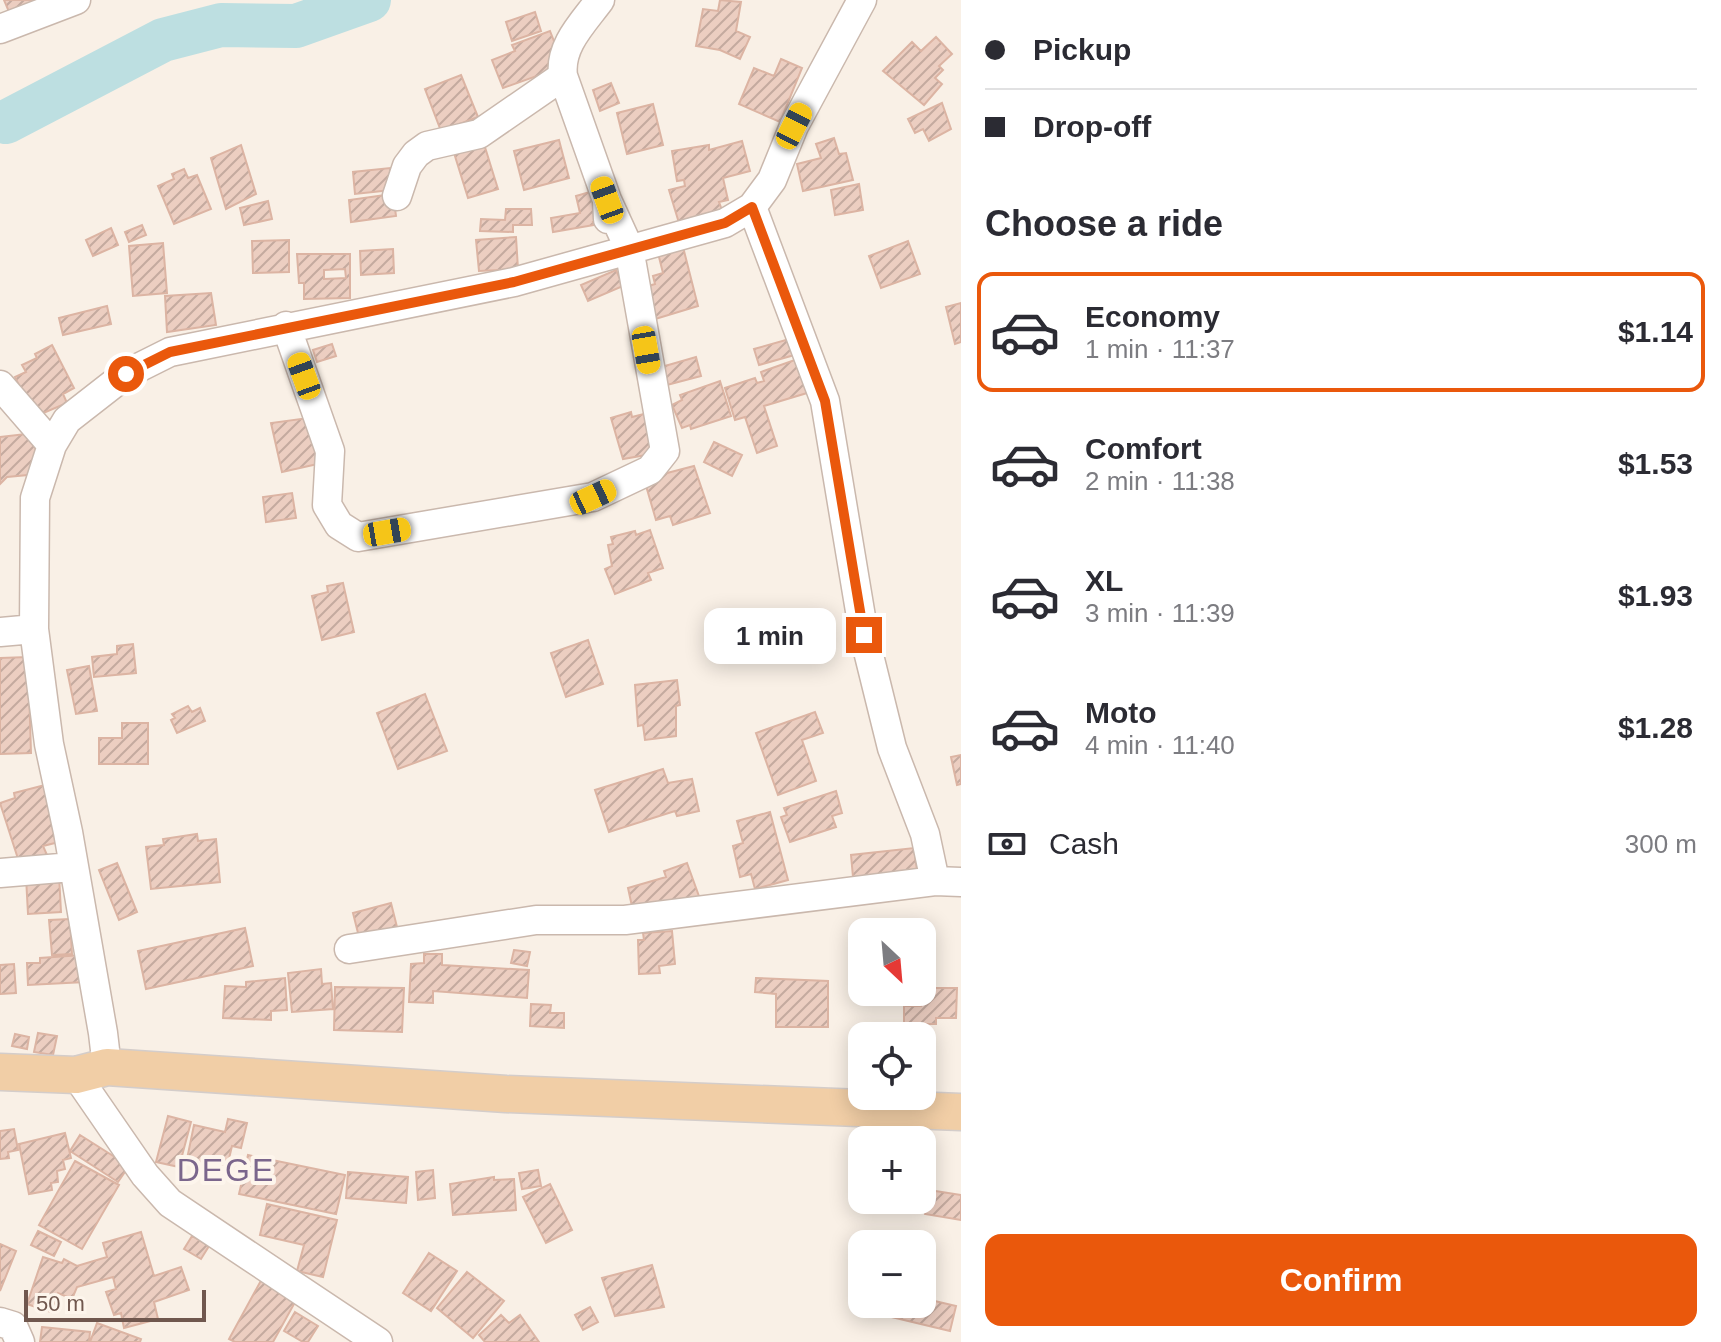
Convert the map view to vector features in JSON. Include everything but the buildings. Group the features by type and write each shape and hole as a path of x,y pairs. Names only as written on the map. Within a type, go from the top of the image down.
{"main road":[{"path":"0,1072 92,1071 506,1094 961,1112"}],"street":[{"path":"0,29 76,0"},
{"path":"286,326 330,451 327,505 339,525 358,537 593,497 650,470 665,451 607,200 563,76 561,61 571,38 600,0"},
{"path":"378,1342 170,1203 145,1175 92,1071 103,1033 68,832 49,744 34,629 35,498 52,445 67,420 126,374 170,352 514,282 725,223 752,207 772,180 794,126 862,0"},
{"path":"397,196 407,166 427,146 479,134 563,76"},
{"path":"349,949 536,920 625,920 948,881 925,834 892,748 864,635 825,401 752,207"},
{"path":"0,385 52,445"},
{"path":"0,632 34,629"},
{"path":"0,873 72,867"},
{"path":"0,1322 13,1326 20,1342"}],"waterway":[{"path":"6,122 163,40 221,25 296,26 369,0"}],"district":[{"name":"DEGE","path":"226,1170"}],"route":[{"path":"126,374 170,352 514,282 725,223 752,207 825,401 864,635"}]}
